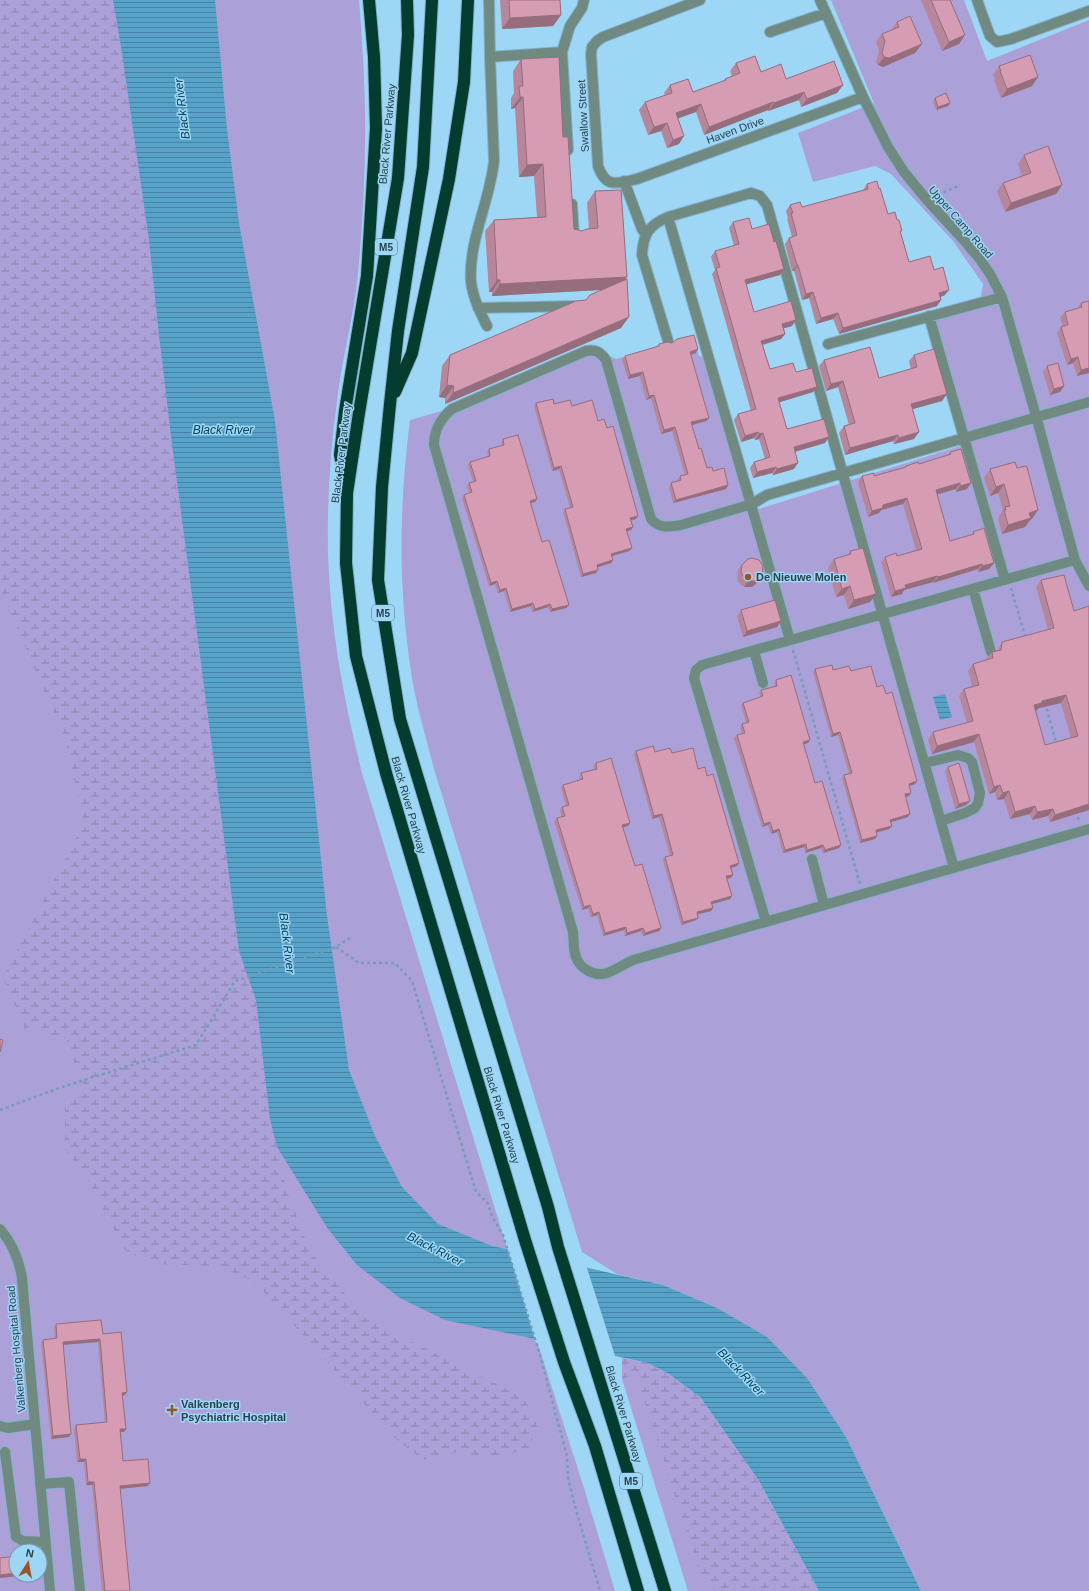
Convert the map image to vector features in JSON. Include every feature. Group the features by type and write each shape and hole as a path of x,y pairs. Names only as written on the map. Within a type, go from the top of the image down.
{"highway":[{"path":"347,493 340,455 345,411 367,276 376,128 374,57 369,0"},
{"name":"Black River Parkway","path":"407,0 408,35 398,178 347,493 346,563 356,656 386,773 525,1240 564,1362 595,1446 638,1591"},
{"name":"Black River Parkway","path":"432,0 423,167 398,331 390,404 382,487 378,580 400,718 546,1199 558,1246 665,1591"},
{"path":"390,404 412,353 449,179 464,82 468,0"}],"street":[{"path":"487,326 478,308 471,283 471,257 492,177 494,161 489,0"},
{"path":"569,159 562,52 570,26 582,8 584,0"},
{"name":"Swallow Street","path":"620,182 607,181 601,174 598,166 592,47 597,41 613,33 700,0"},
{"name":"Upper Camp Road","path":"820,0 863,97 888,147 904,172 979,258 990,274 1002,297 1075,560 1089,586"},
{"path":"977,0 990,36 997,42 1011,39 1089,11"},
{"path":"770,32 826,13"},
{"path":"490,57 562,52"},
{"name":"Haven Drive","path":"620,182 637,179 863,97"},
{"path":"620,182 646,235"},
{"path":"668,341 642,255 643,243 646,235 656,222 668,217 751,193 760,196 769,212 954,868"},
{"path":"572,198 574,236"},
{"path":"668,217 790,640"},
{"path":"828,344 1002,297"},
{"path":"478,308 576,306"},
{"path":"929,316 1005,580"},
{"path":"1085,830 633,960 608,973 593,973 582,967 575,954 573,932 434,445 435,432 441,420 452,409 586,351 594,350 601,353 606,360 648,511 656,524 662,527 681,525 752,504 767,495 1036,416 1089,402"},
{"path":"766,922 694,678 696,670 702,665 1075,560"},
{"path":"973,589 991,652"},
{"path":"754,651 763,683"},
{"path":"925,763 958,755 968,758 972,762 980,793 978,803 975,808 965,813 941,821"},
{"path":"812,858 824,905"},
{"name":"Valkenberg Hospital Road","path":"0,1229 14,1249 19,1261 22,1278 50,1591"},
{"name":"Valkenberg Hospital Road","path":"0,1426 8,1428 35,1424"},
{"path":"5,1452 16,1537 23,1541 45,1542"},
{"path":"40,1484 68,1482 80,1591"}],"path":[{"path":"927,200 960,186"},
{"path":"1005,580 1010,585 1028,645"},
{"path":"790,640 863,894"},
{"path":"1043,697 1058,749"},
{"path":"1075,809 1085,830"},
{"path":"0,1110 62,1087 196,1045 235,981 336,947 350,938"},
{"path":"336,947 359,963 395,963 412,981 476,1192 487,1202 492,1218 503,1235 540,1355 567,1456 568,1478 576,1510 600,1591"}],"green space":[{"path":"0,0 359,0 365,102 362,225 356,290 339,385 331,458 329,496 329,581 339,664 349,719 362,773 503,1235 584,1488 615,1591 0,1591"},
{"path":"0,0 113,0 149,240 172,444 239,951 256,1000 270,1119 286,1188 310,1251 365,1318 524,1398 538,1425 529,1448 499,1458 456,1453 423,1460 396,1439 256,1283 218,1266 152,1264 125,1250 86,1177 65,1149 65,1103 85,1094 66,1038 24,1028 3,977 84,823 66,741 0,588"},
{"path":"831,0 964,0 987,61 1089,20 1089,1591 921,1591 846,1437 717,1308 663,1285 617,1274 582,1252 434,769 418,709 411,672 402,577 402,515 406,452 410,420 459,406 594,350 616,359 694,337 699,356 706,358 749,512 970,443 935,319 979,307 983,284 953,241 891,174 875,166 813,182 798,133 874,103"},
{"path":"622,1358 648,1363 669,1374 701,1398 759,1481 819,1591 714,1591 700,1573 637,1379 630,1376 622,1379"},
{"path":"648,1363 819,1591 688,1591 622,1379"}],"water":[{"name":"Black River","path":"113,0 215,0 227,129 239,223 275,421 327,916 349,1070 375,1136 402,1187 438,1224 492,1246 663,1285 717,1308 767,1337 807,1378 846,1437 921,1591 819,1591 759,1481 701,1398 669,1374 648,1363 445,1320 400,1298 357,1265 328,1229 277,1147 270,1119 256,1000 239,951 172,444 149,240"},
{"path":"945,694 952,717 940,720 933,697"}],"pier":[{"path":"507,1247 586,1265 616,1359 536,1343"}],"building":[{"path":"509,0 560,0 561,15 510,18"},
{"path":"931,0 950,0 965,35 949,42"},
{"path":"910,16 922,44 889,58 884,57 882,53 885,41 882,34 899,27 897,22"},
{"path":"1030,55 1038,77 1007,89 999,66"},
{"path":"755,56 761,72 781,64 786,79 834,61 843,85 807,99 804,92 774,103 773,102 709,127 701,104 676,113 684,136 673,140 667,123 654,127 645,102 672,93 670,85 688,79 693,92 726,80 725,79 740,73 736,63"},
{"path":"559,57 563,137 568,137 574,229 582,231 598,228 595,191 621,190 627,277 500,284 500,280 497,280 494,220 546,217 543,164 527,165 523,97 520,97 519,86 523,86 521,59"},
{"path":"946,93 950,103 938,107 935,98"},
{"path":"1048,146 1062,185 1011,203 1003,183 1031,173 1024,155"},
{"path":"877,181 888,214 895,212 897,220 899,220 902,231 900,231 909,262 930,256 934,270 943,267 949,290 939,293 941,300 843,328 838,313 821,318 813,292 806,294 789,238 797,235 790,205 800,202 802,207 868,189 867,184"},
{"path":"749,218 752,229 769,224 774,242 776,241 784,269 745,280 754,312 791,301 796,320 782,324 785,334 761,341 770,369 793,363 796,372 812,368 817,387 778,398 787,429 824,419 829,437 794,447 798,463 777,469 776,467 757,472 754,462 770,457 763,433 759,434 758,432 745,436 738,414 756,409 716,268 720,267 715,251 739,244 733,222"},
{"path":"627,279 629,317 453,393 454,386 447,385 450,355 576,301 586,300 590,295"},
{"path":"1089,301 1089,368 1081,370 1078,357 1071,359 1061,327 1068,325 1065,312 1082,307 1081,303"},
{"path":"694,335 698,349 690,352 709,418 691,422 699,449 701,448 707,468 712,467 713,471 724,468 728,485 676,500 671,483 681,480 680,476 688,474 675,427 664,430 654,395 649,396 643,372 630,375 625,356 659,346 659,344 667,342 672,343 677,339"},
{"path":"870,347 879,378 917,367 914,355 934,349 947,394 911,404 919,432 899,438 898,435 850,448 844,426 855,423 843,381 831,384 824,360"},
{"path":"1058,363 1064,386 1054,389 1047,366"},
{"path":"553,399 554,404 570,400 572,406 592,400 598,421 604,419 607,428 613,426 638,516 630,518 633,527 626,529 632,548 611,554 613,560 597,565 598,570 583,574 565,509 573,507 561,466 554,468 536,403"},
{"path":"518,435 537,499 530,501 542,542 549,540 569,605 552,609 550,604 535,609 533,603 512,609 506,588 500,590 497,581 491,583 464,495 472,492 469,483 476,481 470,462 490,456 489,449 504,445 503,439"},
{"path":"961,449 971,483 960,486 960,483 936,490 950,541 974,534 973,532 984,528 994,563 982,566 982,564 905,585 906,588 895,591 885,557 896,553 897,556 922,549 907,498 883,505 883,508 872,511 862,476 874,473 874,476 918,462 919,464 951,454 950,452"},
{"path":"1015,462 1017,468 1027,467 1038,510 1029,513 1031,518 1008,525 1004,510 1006,510 1005,507 1010,506 1004,484 996,487 990,469"},
{"path":"863,548 876,594 854,600 850,586 842,589 834,559 851,554 850,551"},
{"name":"De Nieuwe Molen","path":"752,558 759,560 763,566 762,576 756,581 748,581 741,572 742,565 748,559"},
{"path":"1064,575 1074,611 1089,606 1089,804 1055,815 1053,809 1037,812 1035,806 1015,812 1009,791 1003,793 1000,785 994,787 979,734 937,746 933,732 973,721 964,689 979,685 973,664 993,658 992,652 1001,650 1002,642 1054,628 1041,580","holes":["1066,695 1078,736 1045,745 1034,705 1042,703 1042,701"]},
{"path":"775,600 781,621 747,631 741,610"},
{"path":"832,665 833,670 849,666 851,671 871,666 877,687 883,685 886,694 892,692 917,781 909,784 911,793 905,794 910,814 890,820 892,826 876,830 877,836 862,840 844,775 852,773 840,732 833,734 815,669"},
{"path":"791,675 810,740 803,742 815,783 822,781 841,845 825,850 823,845 807,850 806,844 785,850 779,829 773,831 770,822 764,824 737,735 745,733 742,724 749,722 743,703 763,696 761,690 777,686 776,680"},
{"path":"653,746 655,752 670,748 672,753 693,748 698,769 705,767 707,776 713,774 739,863 730,866 733,875 726,876 732,896 711,902 713,908 697,912 698,918 683,922 665,857 673,855 662,814 654,816 636,751"},
{"path":"611,758 630,823 622,825 635,866 642,864 661,928 645,933 643,928 627,933 626,927 605,933 599,912 593,914 590,905 584,907 557,818 565,816 562,807 569,805 563,785 583,779 581,773 597,769 596,763"},
{"path":"959,763 970,801 959,804 948,767"},
{"path":"0,1039 3,1040 0,1052"},
{"path":"101,1320 103,1334 121,1332 127,1392 122,1393 126,1429 120,1429 123,1461 148,1459 150,1483 120,1486 130,1591 105,1591 94,1482 88,1482 86,1459 80,1459 76,1425 107,1422 100,1339 63,1342 71,1434 53,1436 43,1340 57,1338 56,1324"},
{"path":"8,1557 8,1574 0,1575 0,1558"}],"place":[{"name":"De Nieuwe Molen","path":"748,577"},
{"name":"Valkenberg Psychiatric Hospital","path":"172,1410"}]}
